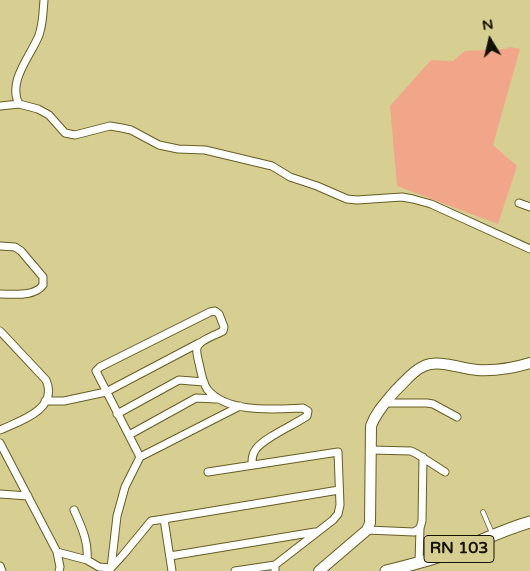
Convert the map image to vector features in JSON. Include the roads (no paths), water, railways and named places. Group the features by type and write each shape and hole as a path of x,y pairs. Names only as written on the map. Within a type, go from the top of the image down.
{"main road":[{"name":"RN 103","path":"386,571 419,563 530,522"}],"street":[{"path":"19,104 14,95 16,83 39,35 43,23 44,0"},
{"path":"0,106 19,104 38,109 49,115 65,133 74,135 110,126 131,130 159,145 185,150 205,150 272,166 290,177 347,199 402,197 413,199 431,204 530,249"},
{"path":"519,203 530,207"},
{"path":"0,246 14,247 21,251 43,277 43,284 39,290 30,293 0,294"},
{"path":"46,402 70,400 106,392 223,331 224,327 219,314 215,311 100,367 96,371 96,374 106,392 118,414 140,457"},
{"path":"0,331 46,380 49,390 46,402 39,410 0,430"},
{"path":"200,343 197,348 201,376 212,394 240,406 257,409 303,408 308,411 308,416 263,442 252,456 252,465"},
{"path":"320,571 367,530 370,523 372,426 374,417 384,403 417,370 426,365 435,364 476,370 490,370 530,363"},
{"path":"118,414 179,380 204,382"},
{"path":"129,435 196,398 221,399"},
{"path":"384,403 433,404 457,417"},
{"path":"111,568 117,516 125,487 140,457 240,406"},
{"path":"0,444 57,552 59,571"},
{"path":"372,450 411,451 445,472"},
{"path":"208,472 338,452 338,514 333,520 275,568 236,571"},
{"path":"419,563 423,457"},
{"path":"57,552 86,560 99,568 111,568 151,521 339,490"},
{"path":"0,494 28,496"},
{"path":"74,510 88,551 86,560"},
{"path":"164,519 172,571"},
{"path":"367,530 414,532 420,528"},
{"path":"170,556 318,532"},
{"path":"0,566 2,571"}],"lane":[{"path":"483,512 493,535"}]}
